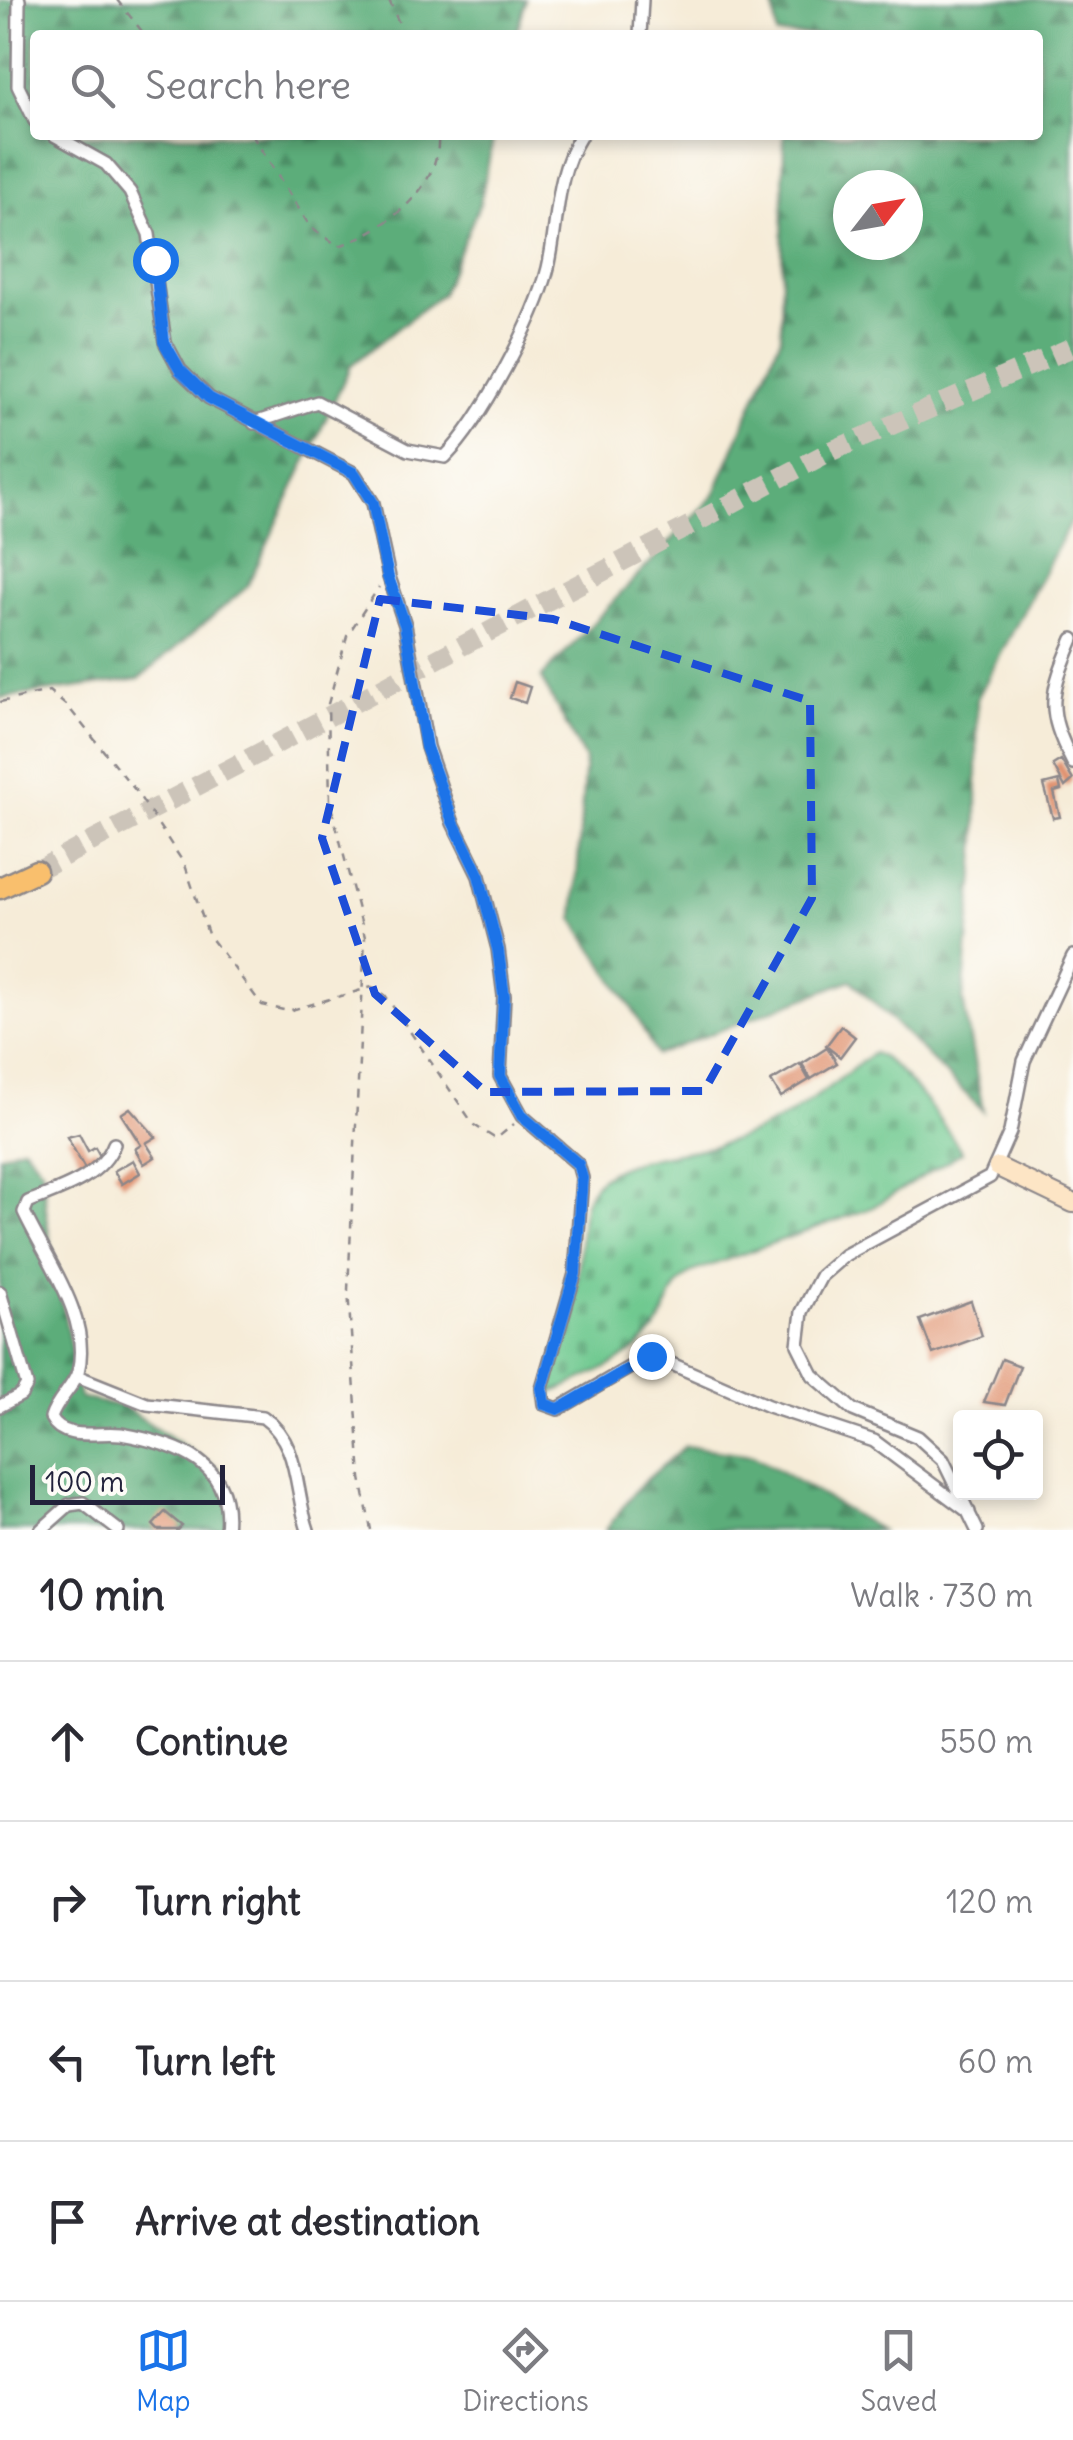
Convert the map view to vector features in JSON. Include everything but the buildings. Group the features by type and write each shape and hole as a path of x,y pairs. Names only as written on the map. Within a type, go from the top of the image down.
{"highway":[{"path":"0,888 36,871"}],"street":[{"path":"19,0 18,86 30,111"},
{"path":"640,30 642,0"},
{"path":"63,140 106,164 130,192 149,234 164,342 180,370 209,398 354,473 373,503 388,577 405,625 431,762 475,865 494,934 504,996 500,1076 522,1116 578,1164 582,1178 575,1274 542,1388 544,1404 558,1409 651,1356 664,1358 685,1372 768,1406 874,1441 969,1512"},
{"path":"254,422 316,402 408,450 445,456 463,439 533,311 548,268 558,188 567,157 578,140"},
{"path":"1073,639 1051,696 1052,715 1073,763"},
{"path":"977,1530 943,1460 918,1437 854,1410 813,1375 798,1346 802,1312 820,1276 845,1255 990,1177 998,1167 1010,1132 1024,1062 1073,956"},
{"path":"114,1144 99,1166 76,1182 28,1202 24,1212 64,1290 76,1330 77,1376 55,1404 51,1418 56,1428 149,1441 209,1466 222,1481 226,1530"},
{"path":"998,1167 1073,1203"},
{"path":"0,1292 27,1386 20,1395 0,1406"},
{"path":"77,1376 147,1404 263,1417 277,1427 292,1454 308,1530"},
{"path":"41,1530 69,1504 83,1503 118,1530"}],"path":[{"path":"117,0 141,30"},
{"path":"389,0 402,30"},
{"path":"255,140 311,228 338,246 367,236 395,216 435,165 438,140"},
{"path":"371,1530 361,1478 348,1290 365,937 330,802 328,704 347,636 372,594 388,577"},
{"path":"0,702 49,691 69,708 136,791 184,865 208,934 262,1005 288,1011 372,987 385,995 484,1134 496,1139 522,1116"}],"highlighted area":[{"path":"380,599 553,619 810,701 812,898 704,1091 486,1092 375,994 322,838"}],"green space":[{"path":"0,0 526,0 517,30 30,30 30,140 493,140 480,203 441,294 351,365 247,587 139,679 0,698"},
{"path":"773,0 1073,0 1073,518 977,699 977,840 963,1000 983,1111 851,980 656,1055 634,1011 574,920 585,760 541,678 714,495 781,337 784,140 1043,140 1043,30 776,30"},
{"path":"873,1053 910,1082 962,1152 871,1208 692,1272 674,1292 659,1324 637,1348 608,1367 545,1396 575,1292 585,1202 599,1180 628,1164 715,1146 760,1129 817,1096"},
{"path":"23,1146 42,1169 48,1228 80,1398 124,1407 219,1469 228,1489 230,1530 0,1530 0,1155"},
{"path":"685,1446 753,1455 880,1530 606,1530 637,1488"}],"tunnel":[{"path":"36,871 829,452 1073,347"}],"route":[{"path":"155,260 164,342 180,370 209,398 354,473 373,503 388,577 405,625 426,747 453,822 479,876 498,950 504,996 500,1076 522,1116 578,1164 582,1178 575,1274 542,1388 544,1404 558,1409 651,1356"}]}
